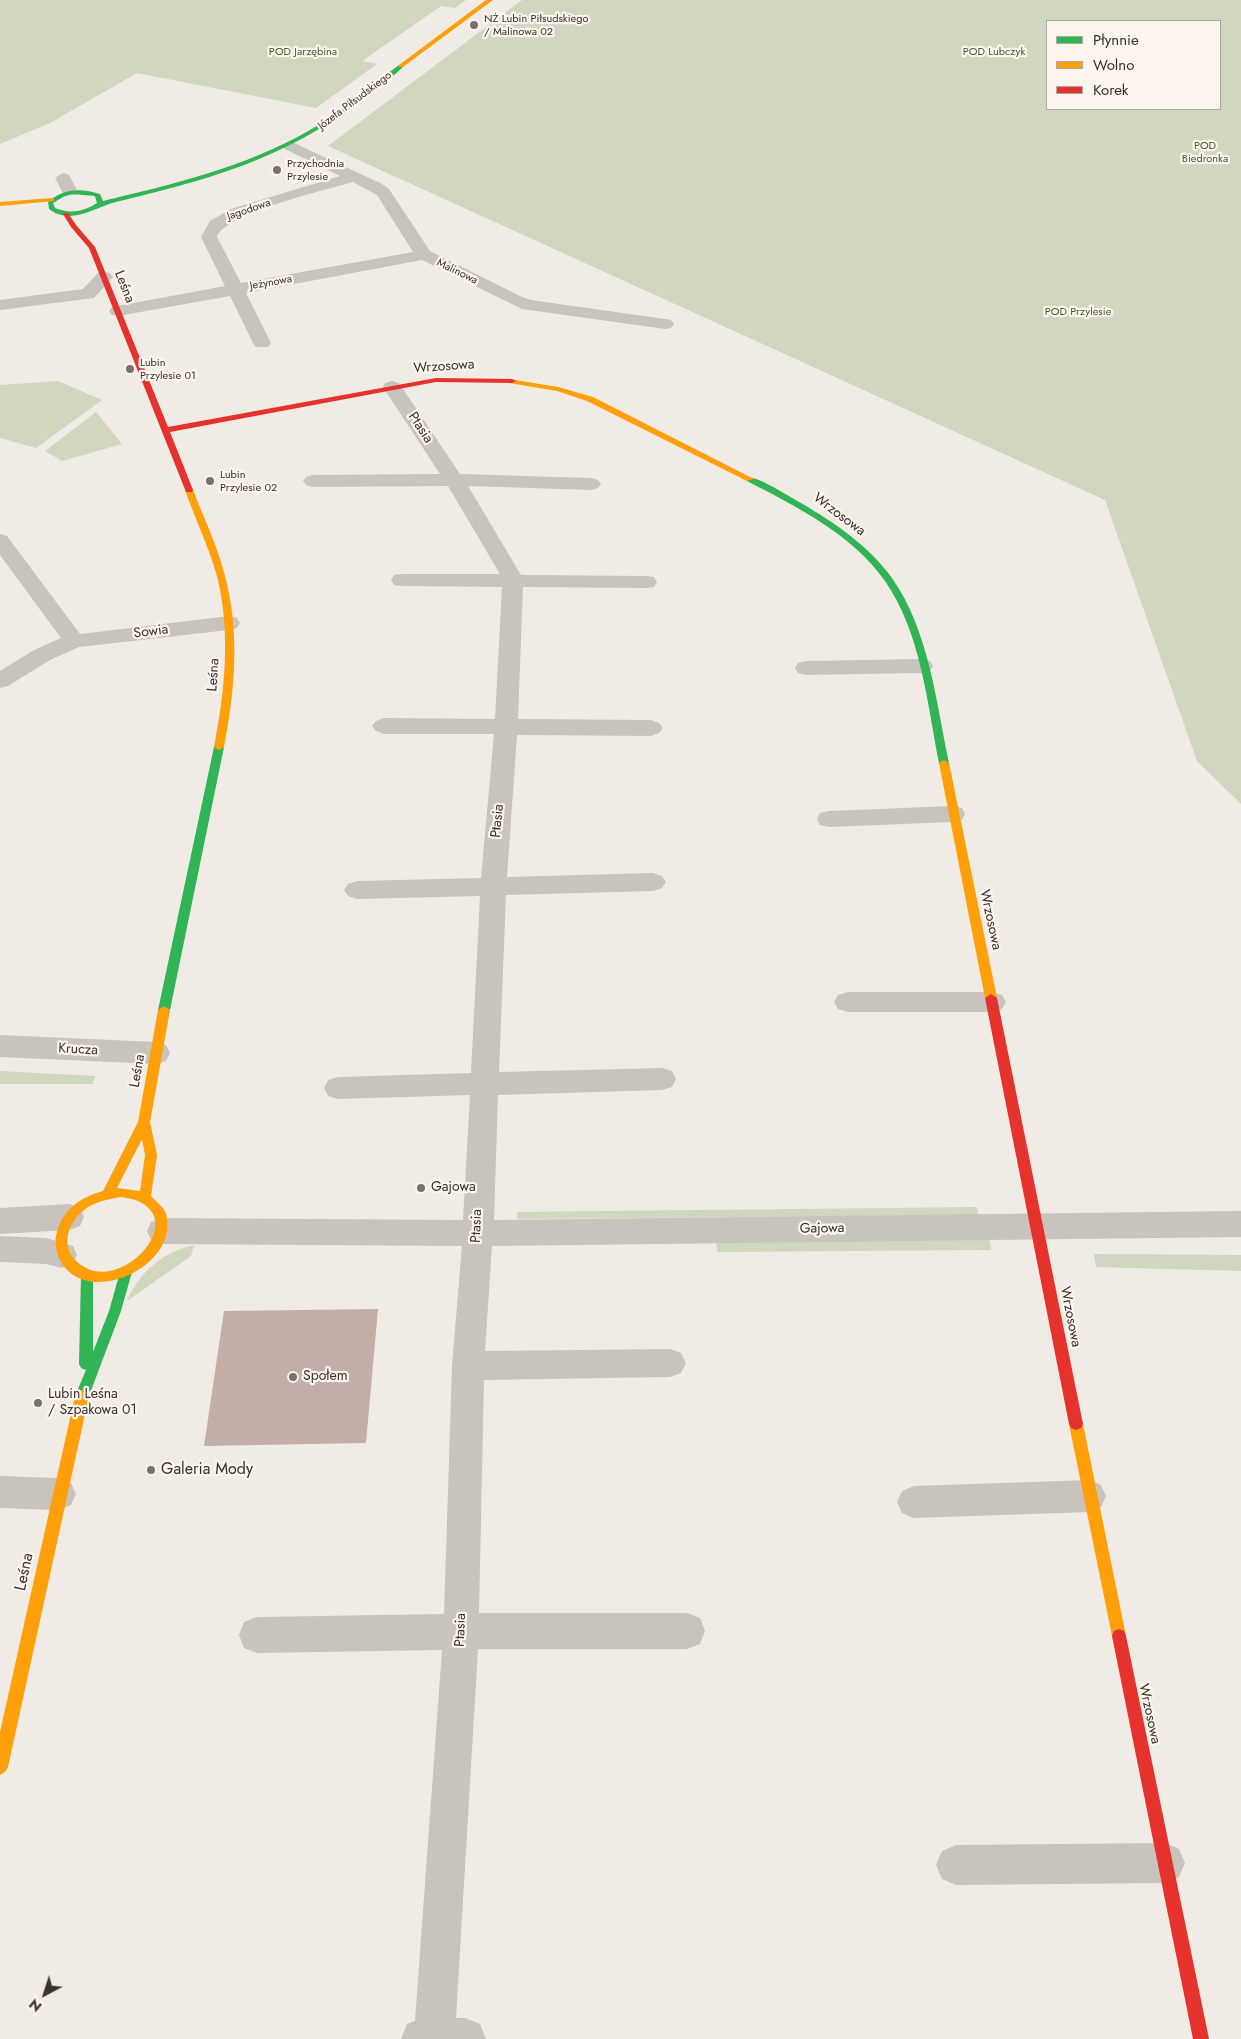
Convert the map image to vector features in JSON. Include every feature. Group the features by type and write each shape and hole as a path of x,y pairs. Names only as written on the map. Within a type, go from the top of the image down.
{"street":[{"name":"Józefa Piłsudskiego","path":"66,214 247,163 290,146 314,131 490,0"},
{"name":"Malinowa","path":"290,146 354,176 382,192 424,255 528,305 665,324"},
{"name":"Józefa Piłsudskiego","path":"52,204 66,185 94,193 140,188 205,175"},
{"name":"Jagodowa","path":"262,343 209,237 210,230 225,218 237,212 354,176"},
{"name":"Leśna","path":"92,247 95,207 100,198 94,193"},
{"path":"0,204 52,204 66,214"},
{"path":"0,214 52,204"},
{"name":"Leśna","path":"66,214 92,247 166,430 221,576 229,623 230,662 226,716 171,971 144,1122 108,1194"},
{"name":"Jeżynowa","path":"118,310 424,255"},
{"path":"0,305 88,294 104,277"},
{"name":"Wrzosowa","path":"166,430 436,380 499,379 537,384 574,393 612,408 799,504 844,534 880,570 901,600 915,634 953,814 1201,2039"},
{"name":"Ptasia","path":"392,387 454,480 513,580 506,727 493,887 478,1232 468,1366 464,1456 461,1632 439,2039"},
{"path":"313,481 454,480 591,484"},
{"path":"0,540 74,641"},
{"path":"402,580 646,582"},
{"name":"Sowia","path":"0,681 42,655 74,641 229,623"},
{"path":"806,668 922,666"},
{"path":"384,726 650,728"},
{"path":"829,819 953,814"},
{"path":"357,890 653,882"},
{"path":"848,1002 992,1002"},
{"name":"Krucza","path":"0,1046 156,1052"},
{"path":"338,1088 662,1079"},
{"name":"Leśna","path":"144,1122 151,1156 145,1198"},
{"path":"108,1194 134,1194 145,1198 156,1206 162,1218 162,1232 158,1244 151,1255 139,1265 126,1272 112,1276 87,1275 68,1264 62,1255 59,1242 62,1229 69,1216 80,1206 108,1194"},
{"path":"0,1221 69,1216"},
{"name":"Gajowa","path":"162,1232 478,1232 1241,1224"},
{"path":"0,1249 46,1251 62,1255"},
{"name":"Leśna","path":"0,1766 59,1494 85,1385 115,1311 126,1272"},
{"name":"Leśna","path":"85,1385 87,1275"},
{"path":"468,1366 670,1363"},
{"path":"0,1492 59,1494"},
{"path":"914,1502 1090,1496"},
{"path":"257,1635 461,1632 687,1632"},
{"path":"956,1865 1165,1863"}],"green space":[{"name":"POD Jarzębina","path":"0,0 466,0 455,8 441,6 362,61 377,64 316,108 137,73 50,123 0,144"},
{"name":"POD Przylesie","path":"522,0 1241,0 1241,804 1197,761 1105,500 328,146"},
{"path":"58,381 102,400 36,448 0,438 0,385"},
{"path":"96,412 122,444 62,461 45,451"},
{"path":"0,1071 95,1076 93,1084 0,1084"},
{"path":"977,1207 978,1215 517,1219 517,1212"},
{"path":"716,1239 989,1239 991,1250 717,1252"},
{"path":"194,1245 191,1256 127,1301 132,1290 154,1264 172,1252"},
{"path":"1094,1254 1241,1255 1241,1271 1096,1267"}],"building":[{"name":"Społem","path":"378,1309 366,1443 204,1446 224,1311"}],"traffic: fast":[{"path":"52,209 71,214 83,213 100,204 209,176 262,157 324,125 401,66"},
{"path":"52,209 50,203 55,199 66,193 79,191 98,195 100,204"},
{"path":"750,479 793,502 835,528 873,561 888,580 901,601 916,639 927,680 944,763"},
{"path":"164,1010 219,747"},
{"path":"82,1396 115,1311 126,1272"},
{"path":"86,1364 87,1275"}],"traffic: slow":[{"path":"401,66 490,0"},
{"path":"0,204 52,200"},
{"path":"512,381 558,389 590,399 750,479"},
{"path":"189,490 218,565 229,618 229,683 219,747"},
{"path":"944,763 991,998"},
{"path":"108,1193 144,1122 164,1010"},
{"path":"144,1122 151,1155 145,1198"},
{"path":"121,1192 147,1200 159,1214 162,1229 156,1245 144,1259 128,1270 109,1277 90,1276 73,1267 66,1259 62,1251 62,1233 71,1216 85,1203 102,1196 121,1192"},
{"path":"0,1767 82,1396"},
{"path":"1076,1424 1119,1636"}],"traffic: jam":[{"path":"66,214 73,226 92,247 189,490"},
{"path":"166,430 436,380 512,381"},
{"path":"991,998 1076,1424"},
{"path":"1119,1636 1201,2039"}],"place":[{"name":"NŻ Lubin Piłsudskiego / Malinowa 02","path":"474,25"},
{"name":"Przychodnia Przylesie","path":"277,170"},
{"name":"Lubin Przylesie 01","path":"130,369"},
{"name":"Lubin Przylesie 02","path":"210,481"},
{"name":"Gajowa","path":"421,1188"},
{"name":"Społem","path":"293,1377"},
{"name":"Lubin Leśna / Szpakowa 01","path":"38,1403"},
{"name":"Galeria Mody","path":"151,1470"}],"park label":[{"name":"POD Lubczyk","path":"994,52"},
{"name":"POD Biedronka","path":"1205,152"}]}
